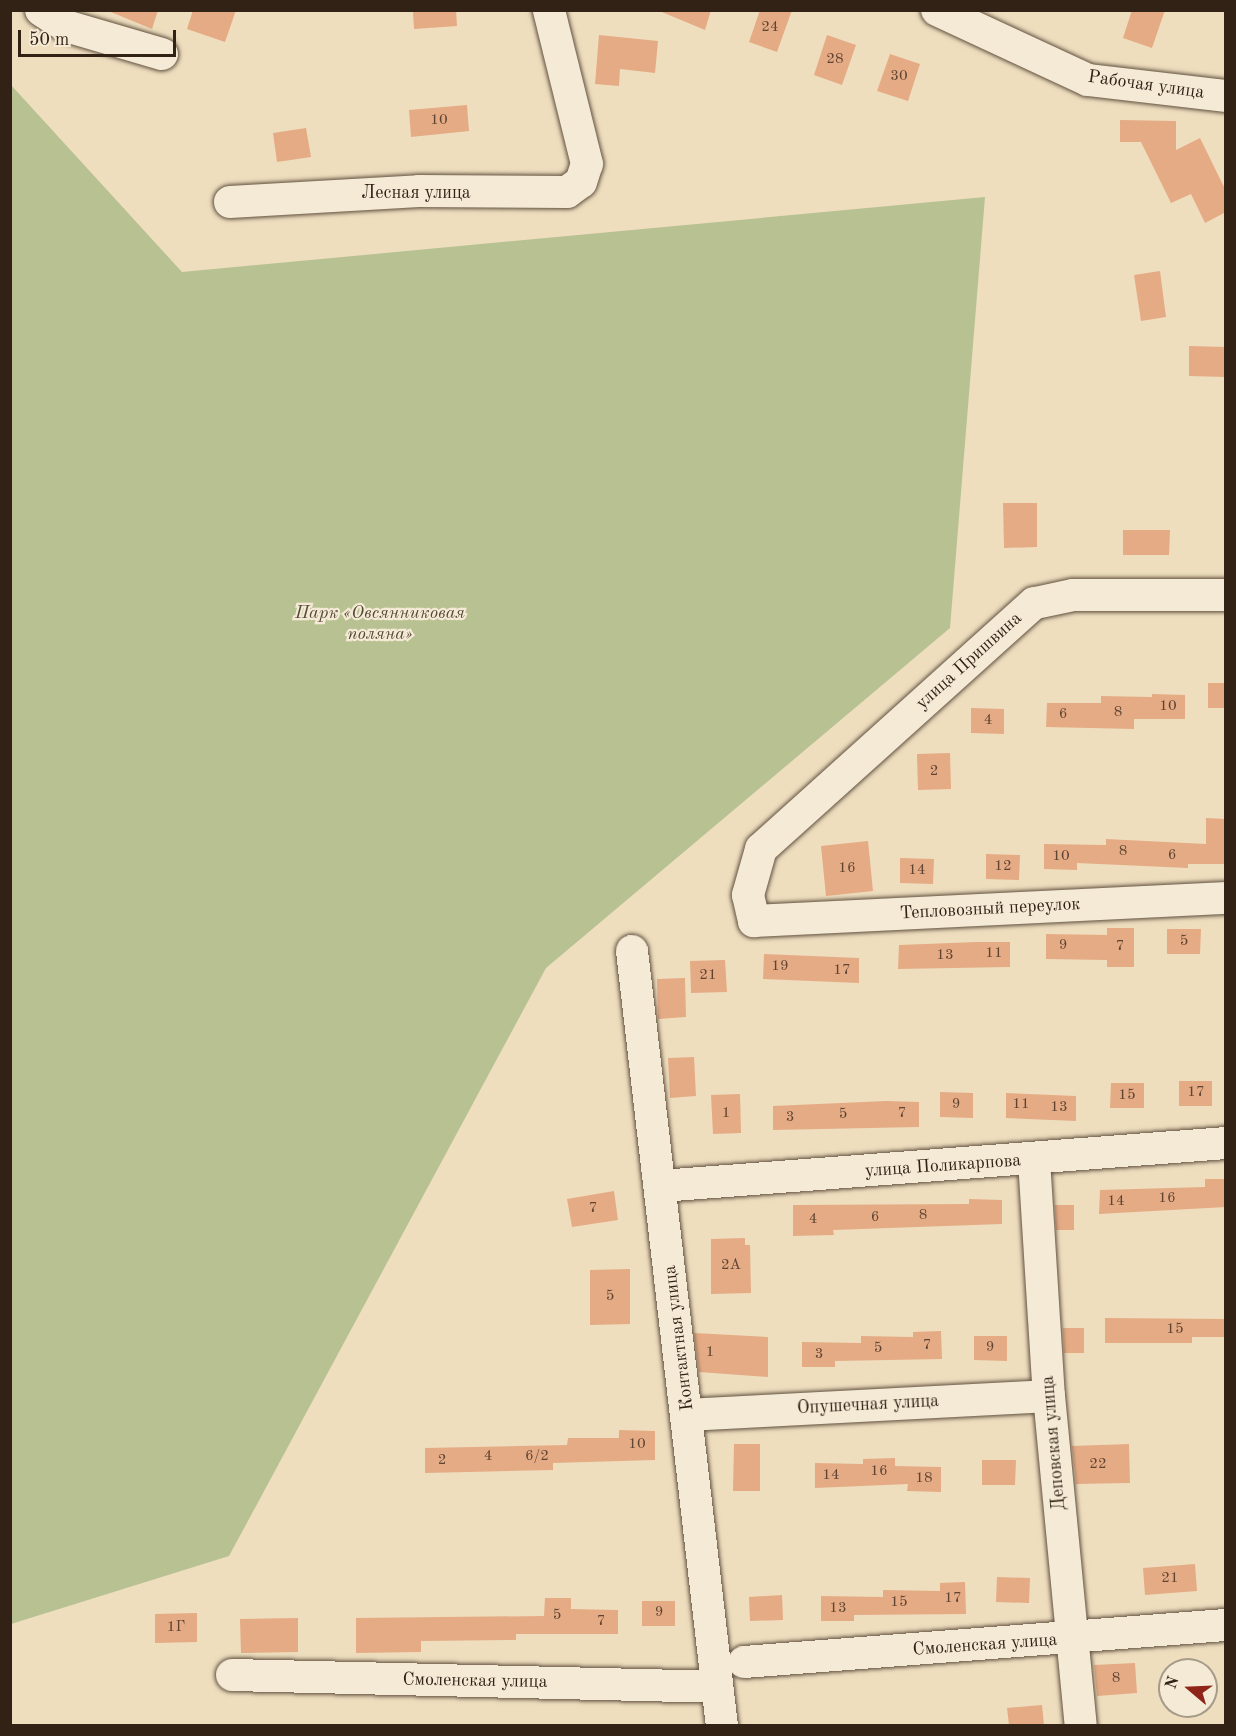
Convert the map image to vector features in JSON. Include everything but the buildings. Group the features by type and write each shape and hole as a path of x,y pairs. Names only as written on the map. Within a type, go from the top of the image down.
{"street":[{"path":"41,10 66,26 162,54"},
{"name":"Лесная улица","path":"230,202 419,191 550,194 567,192 581,182 587,164 549,10"},
{"name":"Рабочая улица","path":"937,10 1088,80 1226,96"},
{"name":"улица Пришвина","path":"754,921 748,895 761,849 1034,603 1073,595 1226,595"},
{"name":"Тепловозный переулок","path":"754,921 1226,898"},
{"name":"Контактная улица","path":"632,951 688,1414 722,1725"},
{"name":"улица Поликарпова","path":"661,1186 1034,1160 1226,1143"},
{"name":"Деповская улица","path":"1034,1160 1049,1396 1081,1725"},
{"name":"Опушечная улица","path":"688,1414 1049,1396"},
{"name":"Смоленская улица","path":"744,1662 1071,1639 1226,1625"},
{"name":"Смоленская улица","path":"232,1675 717,1687"}],"green space":[{"name":"Парк «Овсянниковая поляна»","path":"11,85 182,272 985,197 950,628 546,968 229,1556 11,1624"}]}
